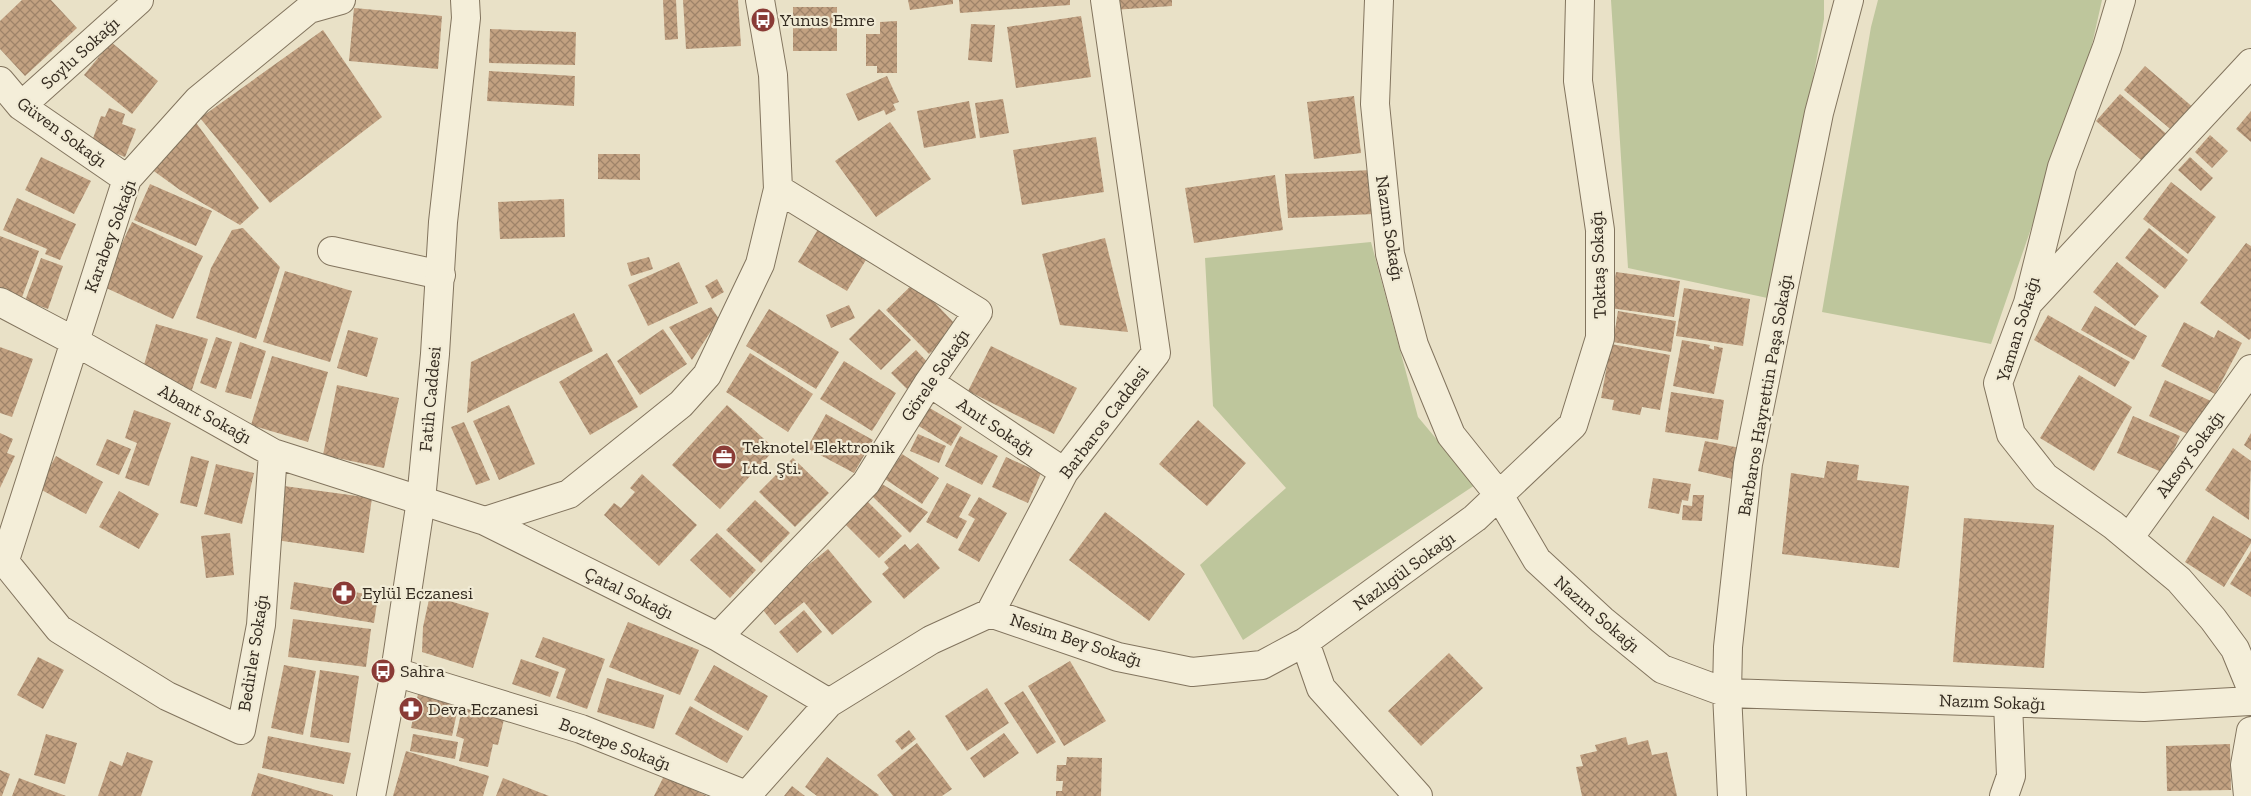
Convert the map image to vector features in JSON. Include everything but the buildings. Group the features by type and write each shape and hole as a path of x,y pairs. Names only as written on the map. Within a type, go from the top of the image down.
{"street":[{"name":"Soylu Sokağı","path":"21,106 139,0"},
{"name":"Karabey Sokağı","path":"2,558 127,179 198,100 308,8 341,0"},
{"name":"Fatih Caddesi","path":"371,796 395,672 421,500 441,275 443,222 466,18 465,0"},
{"path":"486,521 569,494 681,404 708,375 760,264 778,189 773,74 760,0"},
{"name":"Barbaros Caddesi","path":"990,612 1064,472 1156,353 1105,0"},
{"name":"Nazım Sokağı","path":"1379,0 1375,104 1390,254 1414,345 1451,435 1499,495 1537,560 1602,620 1662,669 1727,693 2144,708 2251,701"},
{"name":"Toktaş Sokağı","path":"1499,495 1573,425 1600,338 1600,230 1578,81 1580,0"},
{"name":"Barbaros Hayrettin Paşa Sokağı","path":"1732,796 1727,693 1728,647 1748,464 1818,122 1849,0"},
{"name":"Yaman Sokağı","path":"2121,0 2107,47 2062,167 2028,303 1998,383 2011,434 2045,477 2129,538 2179,580 2213,618 2235,648 2251,688"},
{"path":"2028,303 2251,63"},
{"name":"Güven Sokağı","path":"0,81 21,106 127,179"},
{"name":"Görele Sokağı","path":"718,637 866,483 929,382 978,312 778,189"},
{"path":"332,251 441,275"},
{"name":"Abant Sokağı","path":"0,302 74,341 273,453 421,500"},
{"name":"Aksoy Sokağı","path":"2129,538 2251,369"},
{"name":"Anıt Sokağı","path":"929,382 1064,472"},
{"name":"Bedirler Sokağı","path":"2,558 59,629 167,696 241,730 261,624 273,453"},
{"name":"Nazlıgül Sokağı","path":"1305,642 1475,518 1499,495"},
{"name":"Çatal Sokağı","path":"421,500 486,521 718,637 829,702"},
{"path":"746,796 829,702 931,640 990,612"},
{"name":"Nesim Bey Sokağı","path":"990,612 1118,657 1192,672 1262,665 1305,642"},
{"path":"1305,642 1321,688 1418,796"},
{"name":"Boztepe Sokağı","path":"395,672 580,729 746,796"},
{"path":"2004,796 2011,776 2008,703"},
{"path":"2248,796 2245,765 2251,731"}],"green space":[{"path":"1611,0 1824,0 1824,19 1772,299 1628,268"},
{"path":"1878,0 2102,0 2087,67 1991,344 1822,312 1871,27"},
{"path":"1371,242 1418,417 1475,485 1243,640 1200,565 1286,488 1213,406 1205,258"}],"place":[{"name":"Yunus Emre","path":"763,20"},
{"name":"Teknotel Elektronik Ltd. Şti.","path":"724,457"},
{"name":"Eylül Eczanesi","path":"344,593"},
{"name":"Sahra","path":"383,671"},
{"name":"Deva Eczanesi","path":"411,709"}]}
